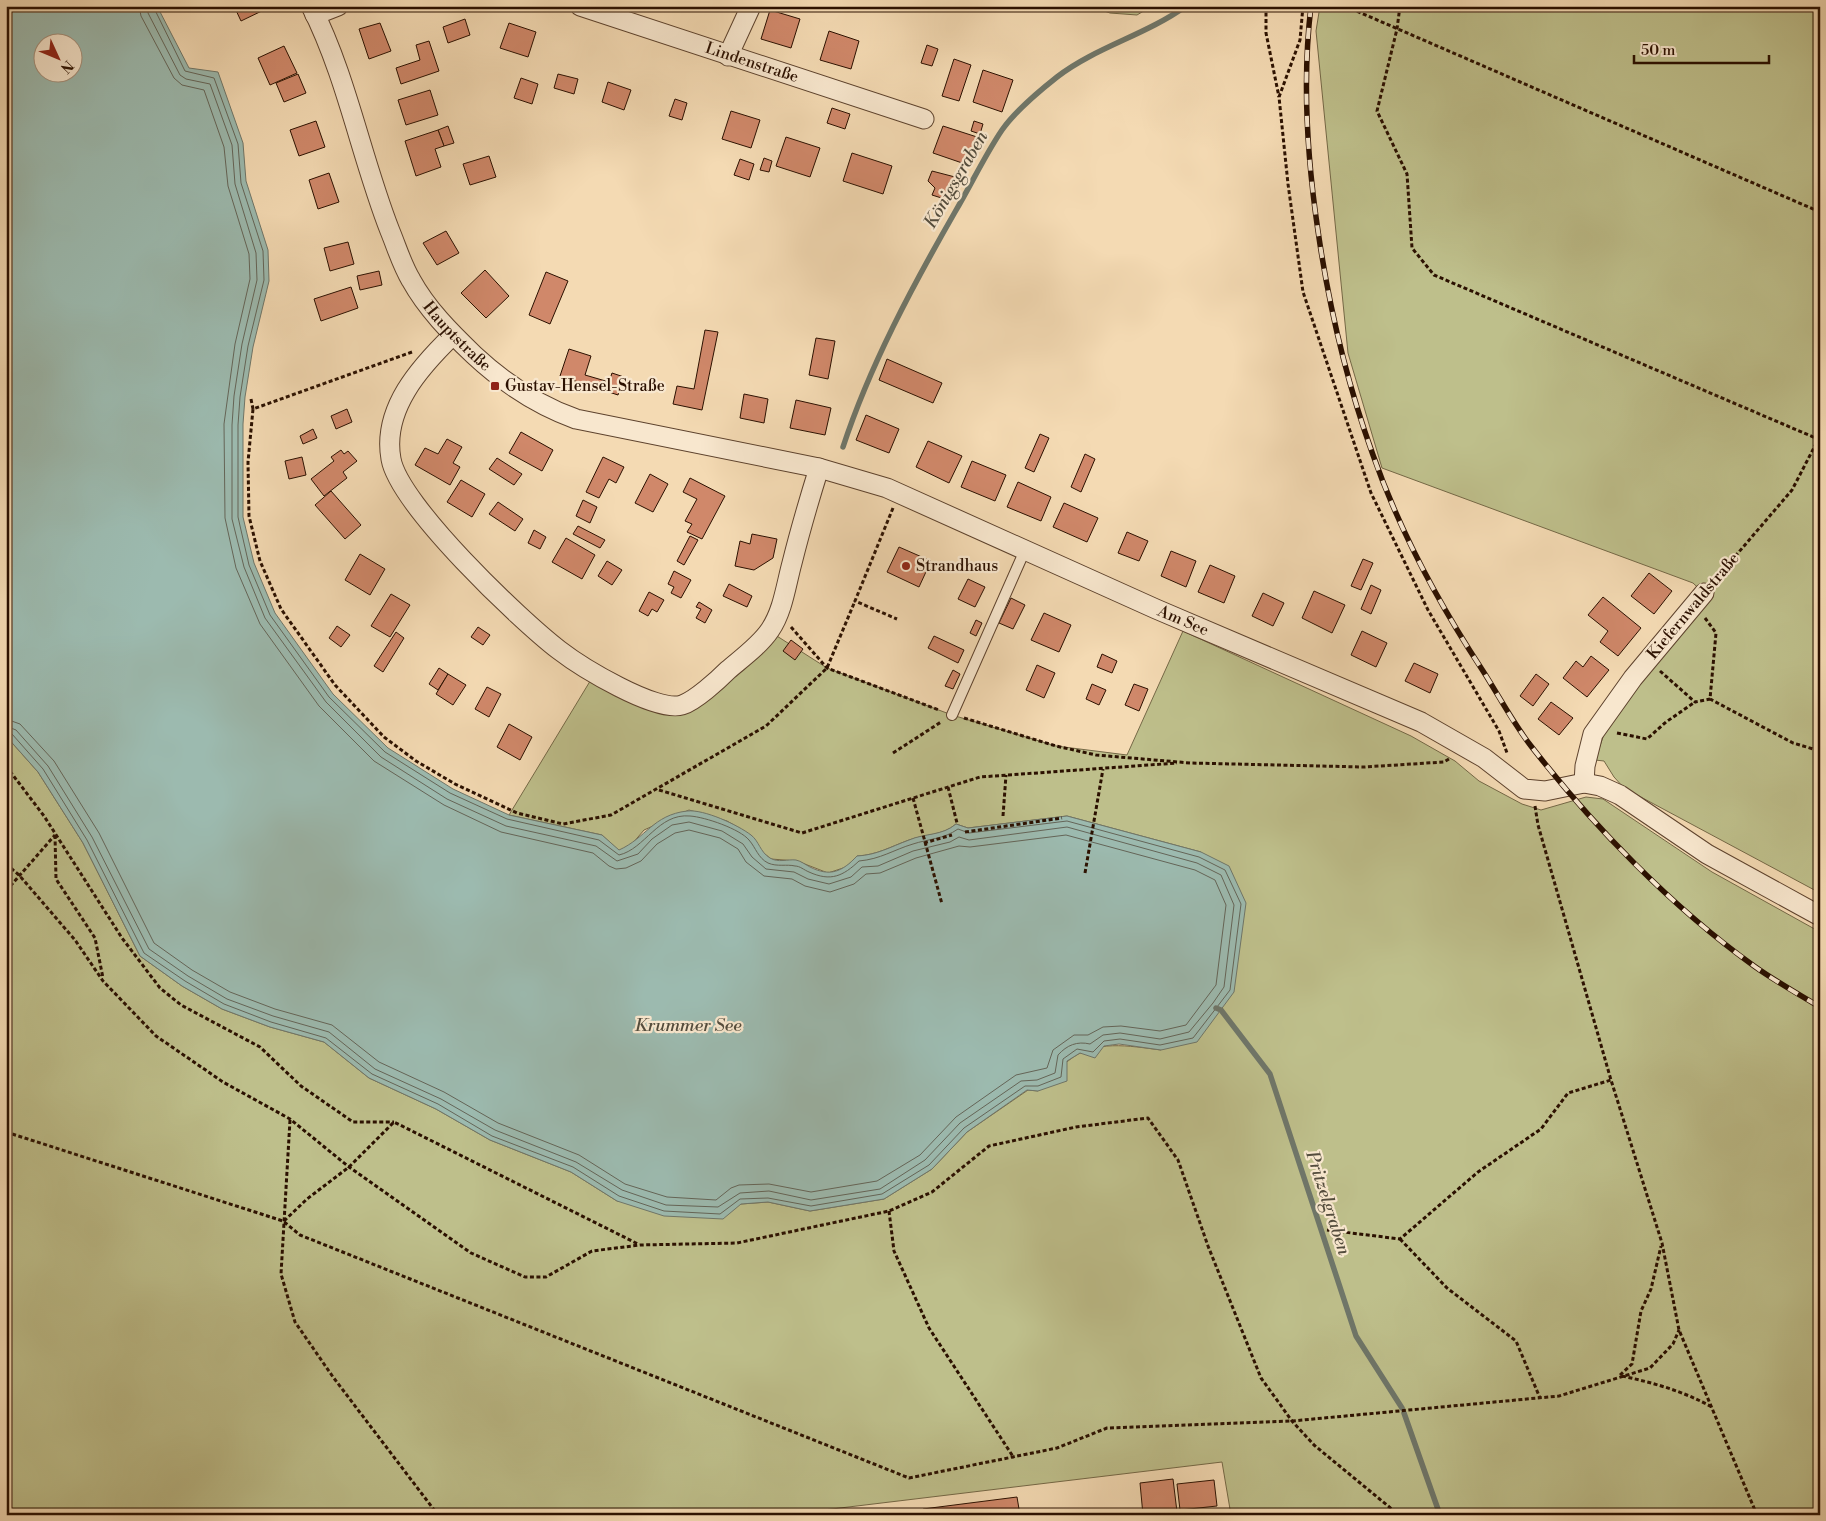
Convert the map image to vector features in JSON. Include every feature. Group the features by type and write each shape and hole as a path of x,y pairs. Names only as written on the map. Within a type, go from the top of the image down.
{"street":[{"path":"313,11 338,6"},
{"name":"Lindenstraße","path":"580,6 924,119"},
{"path":"728,56 751,6"},
{"name":"Hauptstraße","path":"313,11 332,52 381,208 404,266 430,310 453,335 497,374 528,396 552,410 576,419 820,468"},
{"path":"453,335 411,382 395,416 390,432 391,460 400,483 418,508 491,588 531,628 561,652 647,701 669,706 683,704 727,672 769,631 779,613 820,468"},
{"name":"Am See","path":"820,468 854,477 899,494 1420,722 1484,758 1524,789 1536,790"},
{"name":"Kiefernwaldstraße","path":"1584,783 1590,742 1597,728 1649,660 1700,599"},
{"path":"1536,790 1545,792 1584,783 1600,786 1620,795 1707,854 1820,916"}],"lane":[{"path":"952,715 1025,550"}],"path":[{"path":"1266,6 1266,33 1279,97 1288,184 1303,292 1371,493 1428,610 1499,731"},
{"path":"1279,97 1300,40 1303,6"},
{"path":"1344,6 1820,212"},
{"path":"1400,6 1397,29 1377,111 1407,174 1412,248 1434,275 1819,438"},
{"path":"253,409 421,348 440,348"},
{"path":"251,399 253,409 248,462 249,516 260,561 281,610 335,685 384,737 416,762 455,784 518,813 563,824 611,815 658,790 766,726 827,668 899,494"},
{"name":"Kiefernwaldstraße","path":"1700,599 1792,490 1819,438"},
{"path":"1700,599 1716,633 1710,699"},
{"path":"855,601 897,619"},
{"path":"779,613 827,668 952,715 1056,746 1096,755 1190,762 1364,767 1444,762 1450,757"},
{"path":"1649,660 1695,702"},
{"path":"1597,728 1647,740 1666,722 1695,702 1710,699 1793,743 1820,751"},
{"path":"893,753 952,715"},
{"path":"658,790 802,833 980,777 1190,762"},
{"path":"6,766 44,816 84,875 122,938 160,988 181,1005 260,1047 301,1086 353,1122 394,1122 640,1245"},
{"path":"1086,873 1103,768"},
{"path":"1004,816 1006,775"},
{"path":"948,787 956,823"},
{"path":"1536,790 1535,812 1538,825 1611,1080 1662,1243 1679,1330 1757,1515"},
{"path":"913,798 942,904"},
{"path":"965,832 1062,818"},
{"path":"6,891 55,834"},
{"path":"55,834 56,879 96,938 103,981"},
{"path":"924,843 952,835"},
{"path":"6,864 19,875 75,940 103,981 156,1036 223,1082 290,1119 349,1168 471,1252 525,1276 546,1278 592,1251 640,1245 737,1243 889,1211 932,1192 989,1146 1076,1127 1148,1118 1178,1160 1208,1246 1261,1378 1292,1421 1320,1451 1399,1515"},
{"path":"1400,1239 1478,1172 1541,1129 1568,1093 1611,1080"},
{"path":"290,1119 281,1274 295,1322 333,1377 438,1515"},
{"path":"283,1221 349,1168 394,1122"},
{"path":"6,1132 283,1221 300,1235 909,1478 1057,1448 1107,1428 1292,1421 1559,1396 1650,1368 1673,1344 1679,1330"},
{"path":"889,1211 894,1251 929,1328 1014,1458"},
{"path":"1328,1230 1400,1239 1447,1288 1516,1341 1540,1398"},
{"path":"1620,1376 1632,1364 1641,1312 1651,1289 1662,1243"},
{"path":"1620,1376 1656,1383 1688,1394 1713,1407"}],"green space":[{"path":"1090,6 1152,6 1137,15 1110,13"},
{"path":"1320,6 1820,6 1820,893 1624,788 1604,761 1595,760 1609,720 1709,598 1693,583 1382,468 1348,353 1316,31"},
{"path":"769,631 827,668 952,715 1056,746 1127,755 1183,631 1411,736 1455,761 1479,781 1522,804 1541,810 1586,797 1603,799 1712,872 1820,932 1820,1515 1231,1515 1222,1462 782,1515 6,1515 6,736 38,772 83,843 140,956 182,986 222,1009 270,1027 324,1042 369,1078 436,1109 490,1140 571,1172 617,1201 741,1204 768,1202 810,1211 884,1199 932,1169 967,1132 1028,1090 1038,1091 1064,1064 1078,1054 1089,1049 1113,1046 1161,1050 1201,852 1067,816 968,828 956,824 939,833 915,838 877,852 857,856 846,867 828,873 797,861 771,859 760,850 752,836 727,821 689,810 644,830 632,844 619,851 602,835 509,815 595,673 669,706"}],"water":[{"name":"Krummer See","path":"6,6 157,6 189,68 218,72 243,143 246,181 268,250 269,281 253,347 243,424 243,517 254,563 275,613 333,694 388,748 453,789 509,815 602,835 619,850 666,817 675,813 694,811 720,818 745,831 754,837 767,856 773,859 800,861 824,872 841,869 857,856 877,852 915,838 945,831 956,824 968,828 1067,816 1201,852 1229,866 1246,903 1234,992 1197,1042 1161,1050 1119,1044 1104,1046 1095,1058 1080,1053 1067,1061 1067,1081 1038,1091 1027,1090 967,1132 932,1169 884,1199 810,1211 768,1202 741,1204 723,1219 664,1216 617,1201 571,1172 490,1140 436,1109 369,1078 324,1042 270,1027 222,1009 182,986 140,956 83,843 38,772 6,736"}],"building":[{"path":"234,6 267,6 268,8 241,21"},
{"path":"770,10 800,19 791,48 761,39"},
{"path":"465,19 470,35 448,43 443,27"},
{"path":"380,23 391,51 369,59 359,29"},
{"path":"509,23 536,32 528,57 500,48"},
{"path":"829,31 859,41 851,69 820,60"},
{"path":"429,41 439,71 401,84 396,68 420,60 416,45"},
{"path":"927,45 938,49 932,66 921,63"},
{"path":"284,46 297,73 270,85 258,58"},
{"path":"954,59 971,65 959,101 942,96"},
{"path":"983,70 1013,80 1002,112 973,102"},
{"path":"298,74 306,93 284,102 276,83"},
{"path":"558,74 578,79 574,94 554,88"},
{"path":"521,78 538,84 532,104 514,98"},
{"path":"608,82 631,90 624,110 602,102"},
{"path":"430,90 438,115 406,125 398,100"},
{"path":"675,99 687,103 682,120 669,116"},
{"path":"832,108 850,114 845,129 827,123"},
{"path":"731,111 760,120 751,148 722,139"},
{"path":"316,121 325,147 299,156 290,130"},
{"path":"974,121 983,124 980,134 971,131"},
{"path":"448,126 454,143 444,146 438,130"},
{"path":"943,126 977,137 968,165 933,153"},
{"path":"438,130 444,146 435,149 441,167 416,176 405,141"},
{"path":"786,137 820,148 810,177 776,166"},
{"path":"852,153 892,166 883,194 843,181"},
{"path":"489,156 496,177 470,185 463,164"},
{"path":"764,158 772,161 769,172 760,170"},
{"path":"740,159 754,164 749,180 734,175"},
{"path":"932,171 955,177 948,200 932,195 935,188 928,181"},
{"path":"329,173 339,202 318,209 309,180"},
{"path":"446,231 459,253 437,265 423,243"},
{"path":"348,242 354,264 330,271 324,248"},
{"path":"485,270 509,296 486,318 461,293"},
{"path":"379,271 382,285 360,290 357,276"},
{"path":"546,272 568,281 550,324 529,315"},
{"path":"351,287 358,308 321,321 314,299"},
{"path":"705,330 718,332 702,410 673,404 677,386 694,389"},
{"path":"816,338 835,341 828,379 809,375"},
{"path":"569,349 591,356 585,375 609,382 612,373 624,377 618,395 560,376"},
{"path":"887,359 942,383 933,403 879,380"},
{"path":"744,394 768,399 764,423 740,418"},
{"path":"796,400 831,408 825,435 790,428"},
{"path":"347,409 352,422 336,429 331,416"},
{"path":"866,415 899,429 889,453 856,440"},
{"path":"313,429 317,438 303,444 300,436"},
{"path":"521,432 553,450 542,471 509,453"},
{"path":"1040,434 1049,438 1034,472 1025,468"},
{"path":"447,439 462,447 453,463 460,467 450,485 415,465 425,448 438,454"},
{"path":"928,441 962,456 949,483 916,467"},
{"path":"341,450 344,454 348,451 357,461 343,472 347,478 324,496 311,479 334,461 331,457"},
{"path":"1085,454 1095,459 1081,492 1071,487"},
{"path":"302,457 306,475 289,479 285,461"},
{"path":"603,457 624,467 616,483 609,479 599,498 586,492"},
{"path":"497,458 522,474 514,485 489,469"},
{"path":"972,461 1006,475 995,501 961,487"},
{"path":"650,474 668,484 653,512 635,503"},
{"path":"690,478 725,496 702,539 687,532 692,524 685,521 697,499 683,492"},
{"path":"461,480 485,494 472,517 447,502"},
{"path":"1018,482 1051,497 1041,521 1007,507"},
{"path":"331,491 361,525 345,539 315,505"},
{"path":"583,500 597,507 590,523 576,516"},
{"path":"498,502 523,519 515,531 489,514"},
{"path":"1064,503 1098,518 1087,542 1053,527"},
{"path":"578,526 605,540 600,548 573,534"},
{"path":"534,530 546,537 540,549 528,543"},
{"path":"1127,532 1148,541 1139,561 1118,553"},
{"path":"752,534 777,539 773,558 754,570 735,566 740,541 750,544"},
{"path":"690,536 698,540 684,565 677,561"},
{"path":"566,538 595,555 582,579 552,562"},
{"path":"899,547 931,561 919,587 887,572"},
{"path":"1171,551 1196,561 1186,587 1161,576"},
{"path":"360,554 385,569 370,595 345,580"},
{"path":"1363,559 1373,563 1361,590 1351,586"},
{"path":"607,561 622,570 612,585 598,576"},
{"path":"1210,565 1235,576 1224,603 1198,592"},
{"path":"674,571 691,580 681,598 671,593 674,587 668,584"},
{"path":"1649,573 1672,591 1654,614 1631,596"},
{"path":"968,579 985,587 975,607 958,599"},
{"path":"729,584 752,596 747,607 723,596"},
{"path":"1371,585 1381,590 1371,614 1361,609"},
{"path":"1314,591 1345,605 1332,633 1302,618"},
{"path":"649,592 664,600 657,612 652,609 648,616 639,611"},
{"path":"1263,593 1284,603 1273,626 1252,616"},
{"path":"391,594 410,605 390,637 371,626"},
{"path":"1603,597 1641,628 1618,656 1600,642 1608,631 1588,615"},
{"path":"1011,598 1025,605 1013,629 999,623"},
{"path":"699,602 712,610 705,623 696,618 701,609 696,607"},
{"path":"1044,613 1071,625 1059,652 1031,640"},
{"path":"976,620 982,623 976,636 970,633"},
{"path":"337,626 350,635 341,647 329,638"},
{"path":"478,627 490,635 483,645 471,637"},
{"path":"1362,631 1387,643 1376,667 1351,655"},
{"path":"396,632 404,638 383,672 374,666"},
{"path":"934,636 964,650 958,663 928,648"},
{"path":"791,640 803,649 795,660 783,651"},
{"path":"1102,654 1117,661 1112,673 1097,667"},
{"path":"1591,656 1609,670 1587,697 1563,678 1576,661 1583,667"},
{"path":"1414,663 1438,674 1430,693 1405,681"},
{"path":"1037,665 1055,673 1044,698 1026,690"},
{"path":"439,668 448,674 438,690 429,684"},
{"path":"953,670 960,674 953,689 945,686"},
{"path":"448,674 466,685 453,705 436,694"},
{"path":"1536,674 1549,684 1533,706 1520,696"},
{"path":"1092,684 1106,690 1099,705 1086,699"},
{"path":"1134,684 1148,689 1139,711 1125,705"},
{"path":"487,687 501,694 489,717 475,709"},
{"path":"1551,702 1573,718 1559,735 1538,719"},
{"path":"509,724 532,737 520,760 497,747"},
{"path":"1173,1479 1177,1512 1143,1515 1140,1483"},
{"path":"1214,1480 1217,1506 1180,1510 1177,1484"},
{"path":"1017,1497 1020,1515 924,1515 923,1509"}],"waterway":[{"name":"Königsgraben","path":"843,447 866,386 893,327 984,160 1008,123 1035,95 1072,67 1088,57 1171,16 1186,6"},
{"name":"Pritzelgraben","path":"1216,1008 1221,1010 1270,1074 1356,1336 1402,1408"},
{"name":"Pritzelgraben","path":"1404,1413 1440,1515"}],"railway":[{"path":"1311,6 1307,62 1307,119 1311,175 1322,259 1340,344 1355,400 1384,484 1408,540 1451,620 1518,728 1580,806 1635,864 1693,918 1754,966 1820,1007"}],"place":[{"name":"Gustav-Hensel-Straße","path":"495,386"},
{"name":"Strandhaus","path":"906,566"}]}
